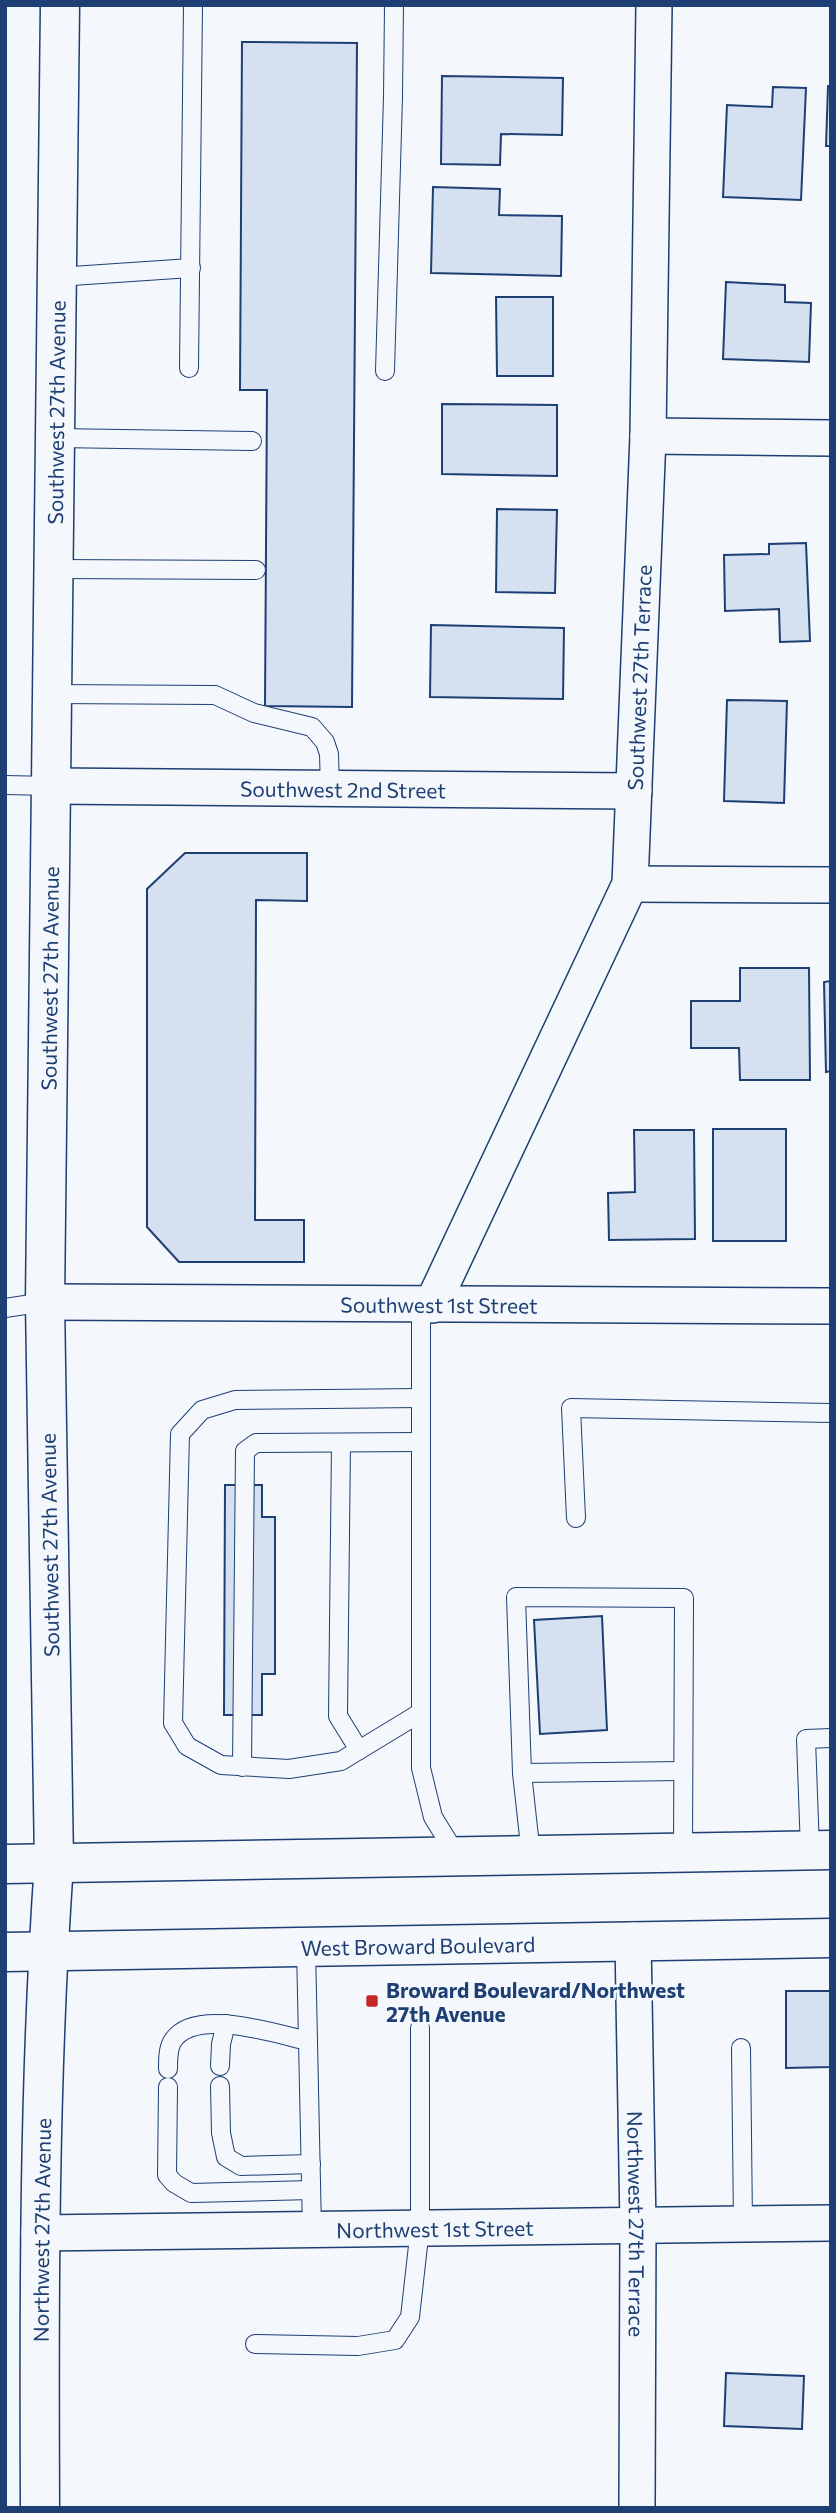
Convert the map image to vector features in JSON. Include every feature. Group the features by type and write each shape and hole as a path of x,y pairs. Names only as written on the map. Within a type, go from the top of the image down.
{"street":[{"name":"Southwest 27th Avenue","path":"48,1951 54,1863 45,1302 61,5"},
{"name":"Southwest 27th Terrace","path":"427,1305 630,884 648,436 654,5"},
{"path":"648,436 831,438"},
{"name":"Southwest 2nd Street","path":"51,786 634,791"},
{"path":"630,884 831,886"},
{"name":"Southwest 1st Street","path":"45,1302 831,1307"},
{"path":"5,1864 820,1850"},
{"name":"West Broward Boulevard","path":"5,1952 831,1938"},
{"name":"Northwest 27th Terrace","path":"633,1940 638,2226 638,2508"},
{"name":"Northwest 27th Avenue","path":"40,2508 39,2233 48,1951"},
{"name":"Northwest 1st Street","path":"39,2233 831,2223"}],"lane":[{"path":"190,368 193,5"},
{"path":"385,371 394,5"},
{"path":"57,277 191,268"},
{"path":"56,438 253,441"},
{"path":"55,569 256,570"},
{"path":"52,694 215,695 254,713 312,727 326,742 330,789"},
{"path":"5,785 51,786"},
{"path":"5,1308 45,1302"},
{"path":"427,1305 420,1398 421,1768 433,1817 457,1856"},
{"path":"420,1398 234,1400 202,1410 180,1434 173,1723 187,1746 221,1765 289,1769 341,1761 420,1713"},
{"path":"576,1518 571,1408 831,1413"},
{"path":"242,1767 245,1451 256,1443 420,1442"},
{"path":"341,1443 338,1716 359,1750"},
{"path":"531,1855 522,1773 516,1597 684,1598 683,1852"},
{"path":"820,1850 806,1739 831,1738"},
{"path":"522,1773 683,1771"},
{"path":"306,1947 312,2230"},
{"path":"308,2041 226,2024 193,2026 178,2033 170,2044 167,2175 174,2183 191,2193 311,2190"},
{"path":"220,2066 221,2044 226,2024"},
{"path":"255,2344 358,2346 395,2340 410,2317 420,2228 420,2028"},
{"path":"741,2048 743,2224"},
{"path":"220,2086 221,2133 226,2157 241,2166 311,2164"}],"building":[{"path":"242,42 357,43 352,707 265,706 267,390 240,390"},
{"path":"442,76 563,78 562,135 501,134 500,165 441,164"},
{"path":"828,86 831,86 831,146 826,146"},
{"path":"773,87 806,88 801,200 723,197 727,105 772,107"},
{"path":"433,187 500,189 499,215 562,216 561,276 431,273"},
{"path":"726,282 785,285 785,302 811,303 809,362 723,359"},
{"path":"496,297 553,297 553,376 497,376"},
{"path":"442,404 557,405 557,476 442,474"},
{"path":"497,509 557,510 555,593 496,592"},
{"path":"806,543 810,641 780,642 779,609 725,611 724,555 769,554 769,544"},
{"path":"431,625 564,628 563,699 430,697"},
{"path":"727,700 787,701 784,803 724,801"},
{"path":"185,853 307,853 307,901 256,900 255,1220 304,1220 304,1262 179,1262 147,1227 147,889"},
{"path":"740,968 809,968 810,1080 740,1080 739,1048 691,1048 691,1001 740,1001"},
{"path":"831,981 831,1071 826,1072 824,982"},
{"path":"713,1129 786,1129 786,1241 713,1241"},
{"path":"634,1130 694,1130 695,1239 609,1240 608,1193 635,1192"},
{"path":"225,1485 262,1485 262,1517 275,1517 275,1674 262,1674 262,1715 224,1715"},
{"path":"602,1616 607,1730 540,1734 534,1620"},
{"path":"786,1991 831,1991 831,2067 786,2068"},
{"path":"726,2373 804,2376 802,2429 724,2426"}],"place":[{"name":"Broward Boulevard/Northwest 27th Avenue","path":"372,2001"}]}
